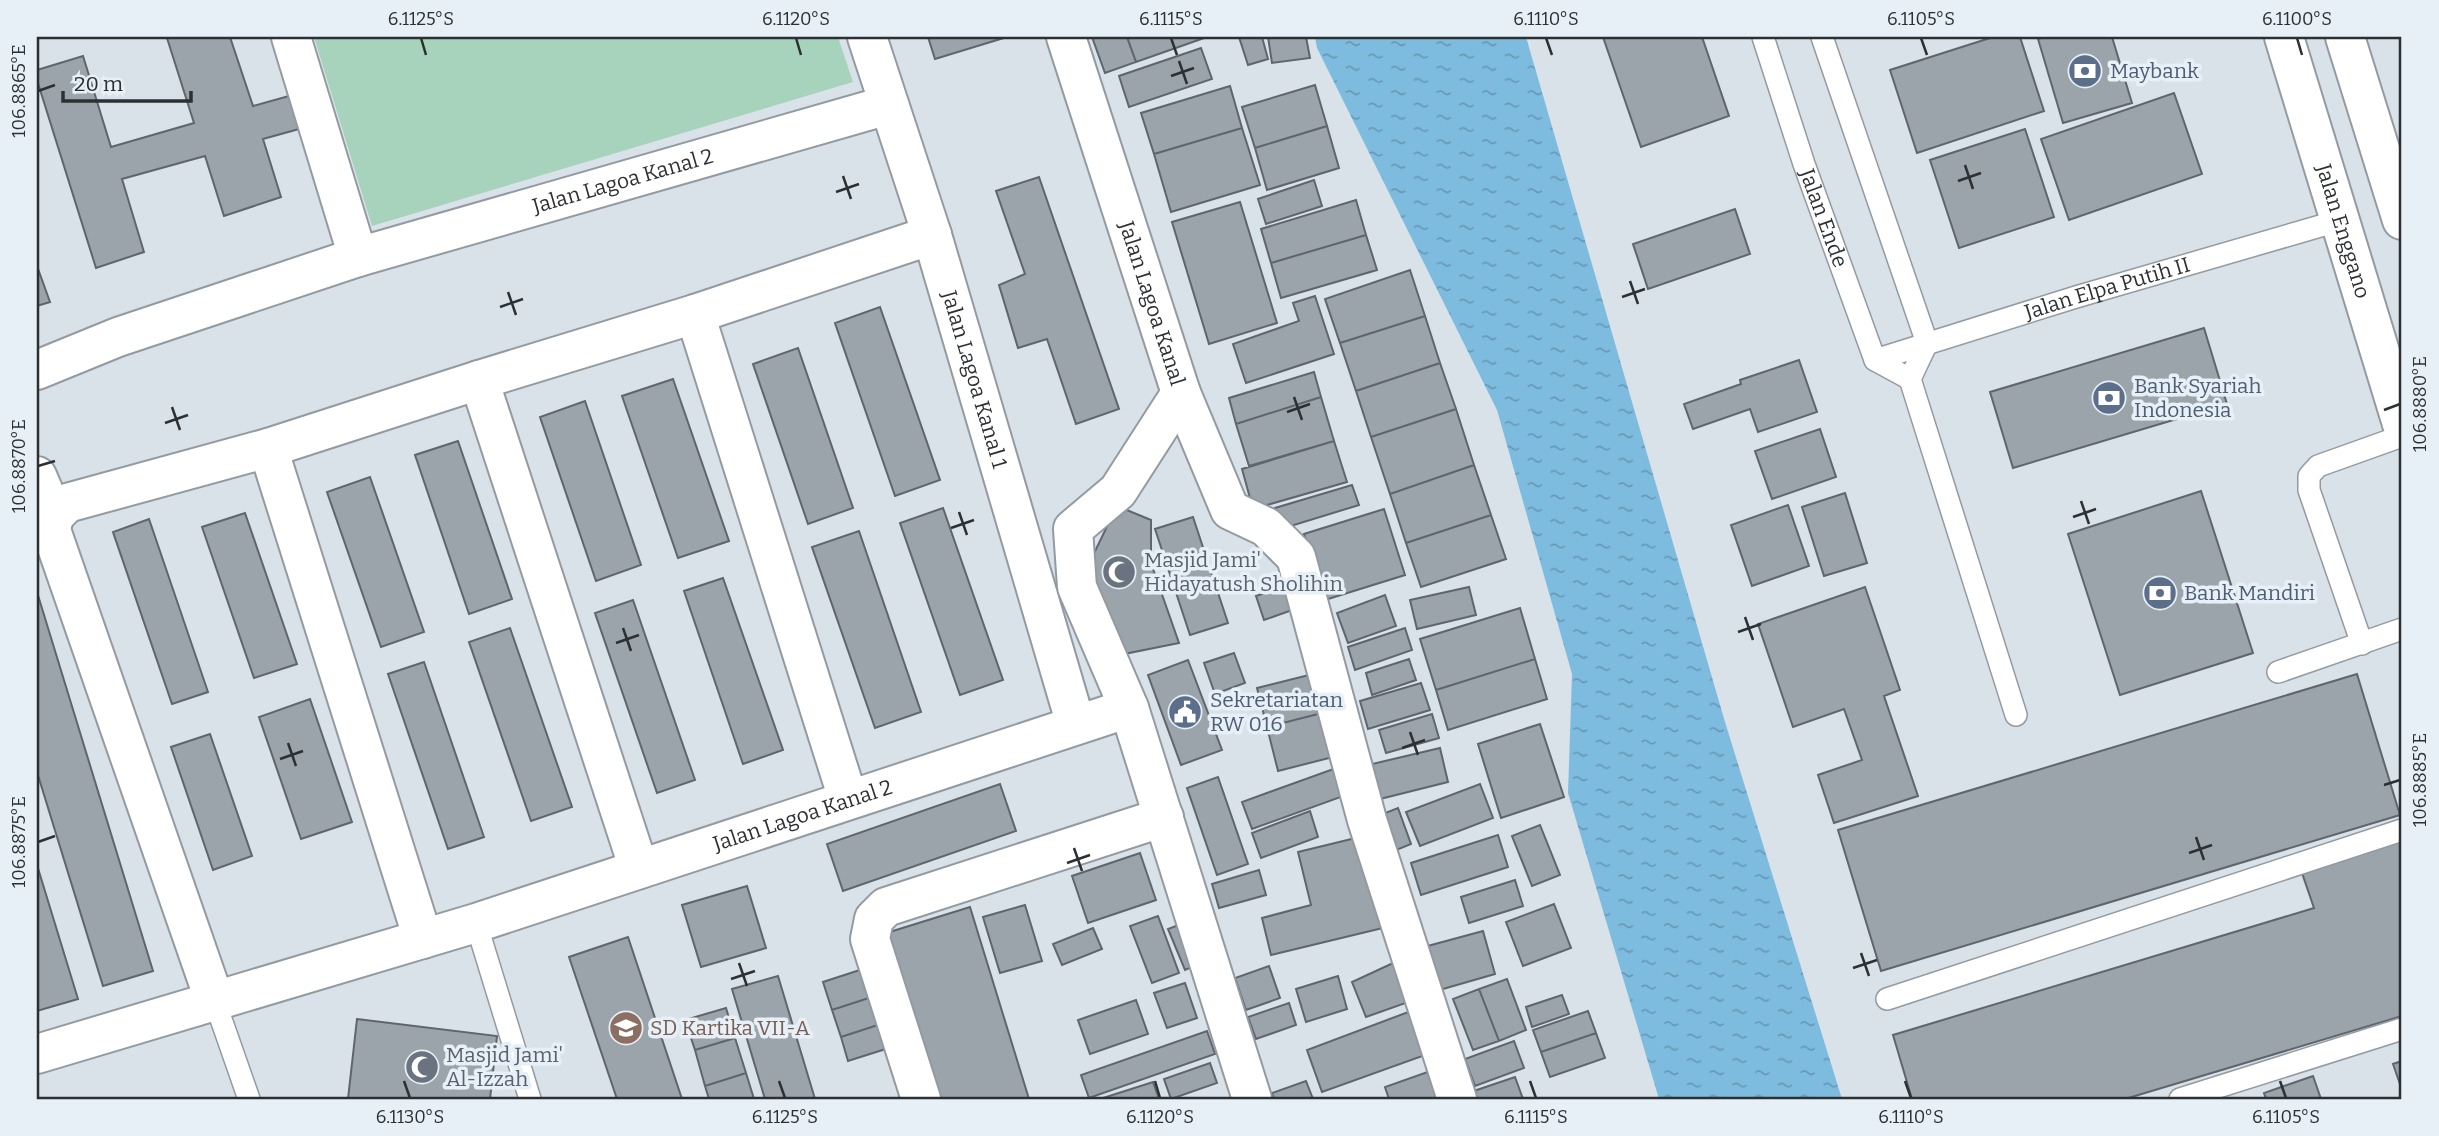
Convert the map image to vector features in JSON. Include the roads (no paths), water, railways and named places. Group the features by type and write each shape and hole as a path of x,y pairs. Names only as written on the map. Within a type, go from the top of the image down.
{"main road":[{"path":"291,37 358,257"},
{"name":"Jalan Lagoa Kanal 1","path":"867,37 932,235 1076,725"},
{"name":"Jalan Lagoa Kanal","path":"1066,37 1181,393 1118,491 1073,529 1077,587 1129,708 1250,1098"},
{"name":"Jalan Enggano","path":"2284,37 2402,424"},
{"path":"2346,37 2402,220"},
{"name":"Jalan Lagoa Kanal 2","path":"37,370 118,337 358,257 888,105"},
{"path":"214,999 51,530 54,516 67,503 268,448 695,314 932,235"},
{"path":"695,314 848,799"},
{"path":"480,380 639,869"},
{"path":"1181,393 1230,510 1266,527 1296,557 1367,820 1457,1099"},
{"path":"268,448 423,939"},
{"path":"37,476 54,516"},
{"name":"Jalan Lagoa Kanal 2","path":"37,1054 476,923 1129,708"},
{"path":"920,1099 870,939 874,919 886,908 1164,817"}],"lane":[{"name":"Jalan Ende","path":"1763,37 1804,164 1875,360"},
{"path":"1822,37 1927,343 1910,379 2016,715"},
{"name":"Jalan Elpa Putih II","path":"1875,360 2341,220"},
{"path":"1875,360 1910,379"},
{"path":"2362,644 2309,491 2309,476 2318,466 2402,436"},
{"path":"2278,673 2402,629"},
{"path":"1887,999 2402,830"},
{"path":"476,923 530,1099"},
{"path":"214,999 249,1099"},
{"path":"2180,1099 2402,1029"}],"water":[{"path":"1315,37 1526,37 1725,722 1842,1099 1659,1099 1568,793 1572,674 1497,410 1317,48"}],"place":[{"name":"Maybank","path":"2085,71"},
{"name":"Bank Syariah Indonesia","path":"2109,398"},
{"name":"Masjid Jami' Hidayatush Sholihin","path":"1119,572"},
{"name":"Bank Mandiri","path":"2160,593"},
{"name":"Sekretariatan RW 016","path":"1185,712"},
{"name":"SD Kartika VII-A","path":"626,1028"},
{"name":"Masjid Jami' Al-Izzah","path":"422,1067"}]}
